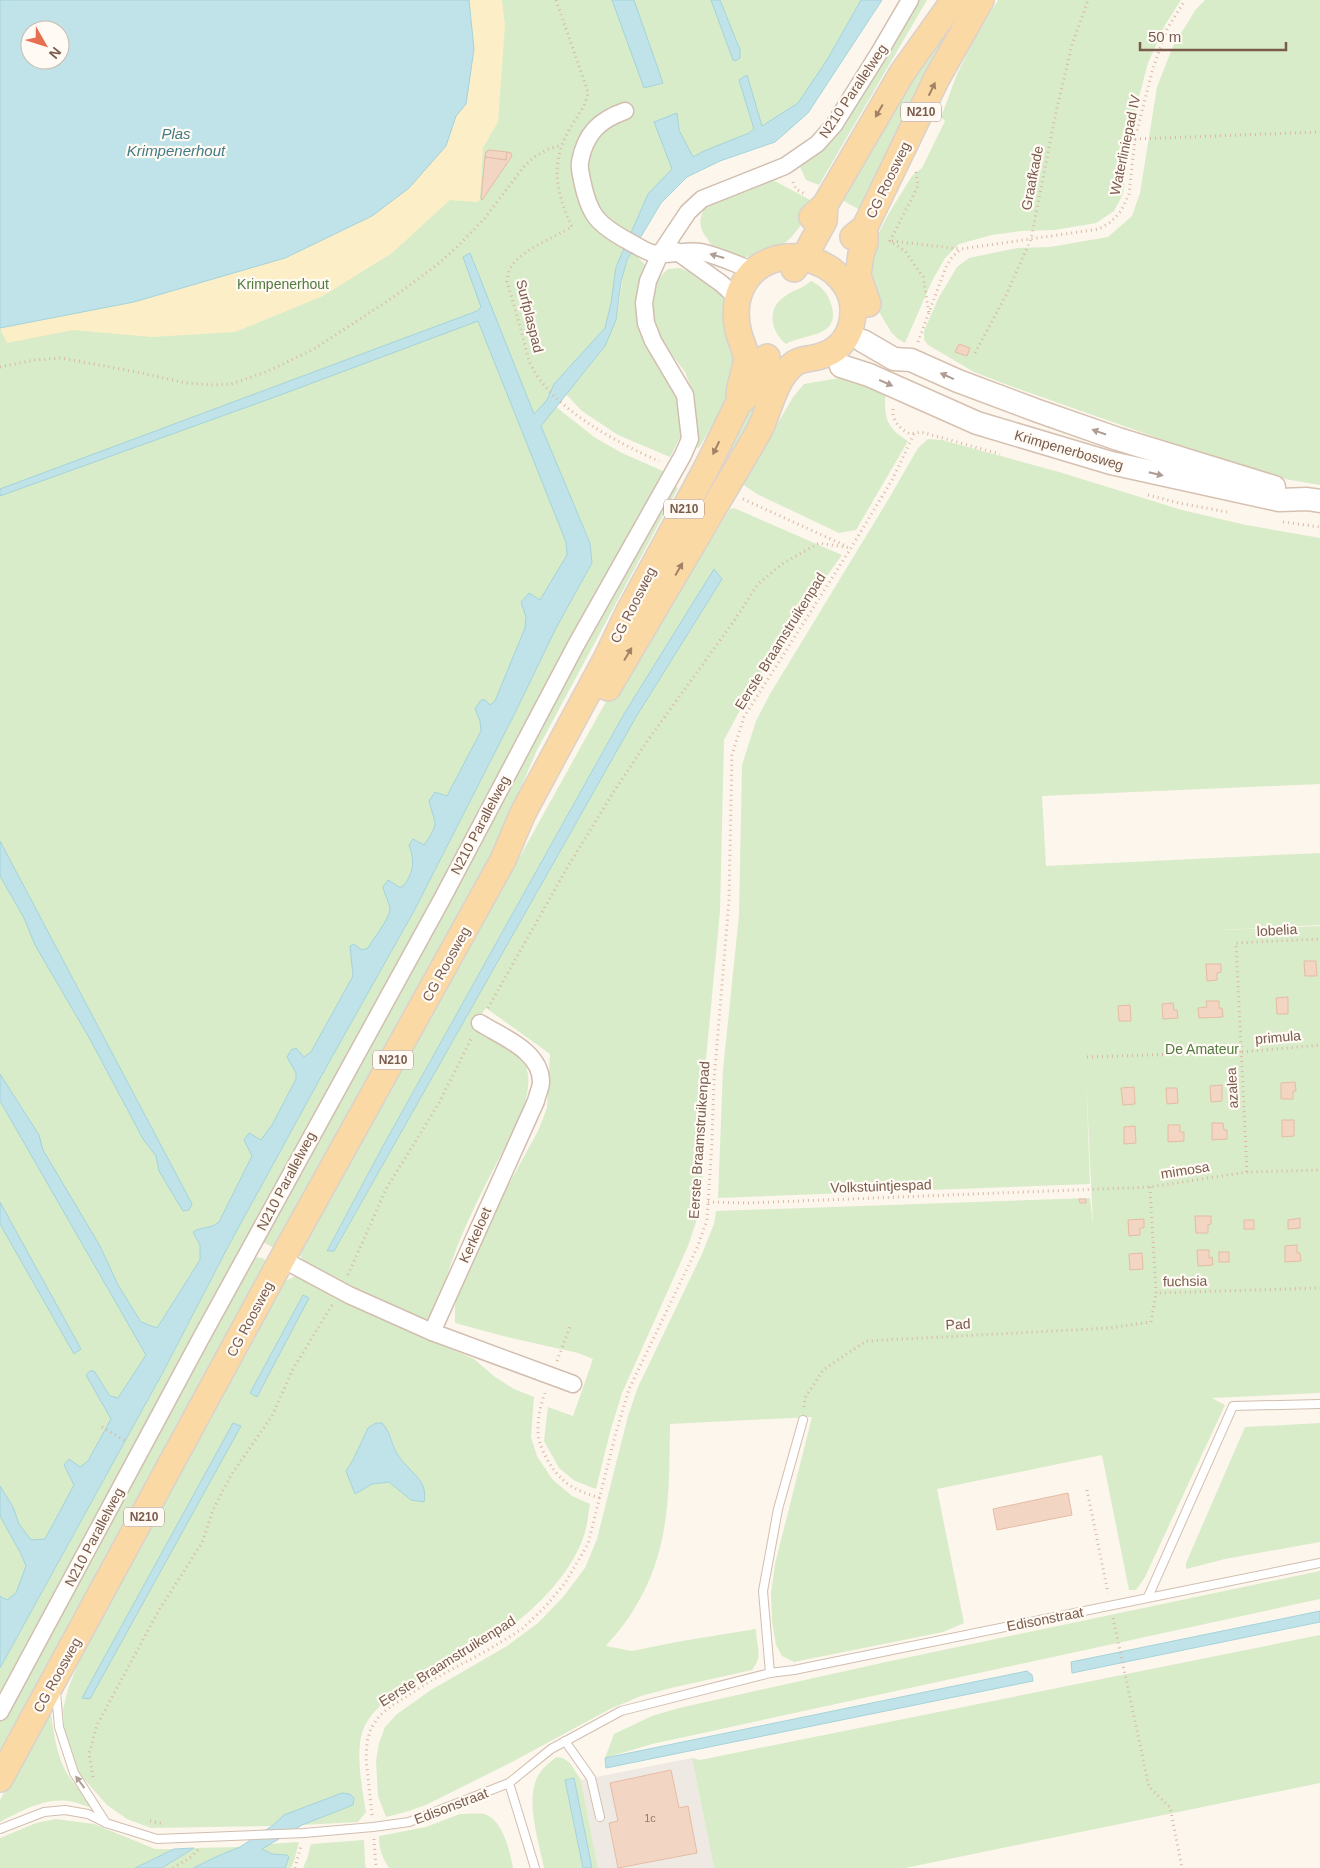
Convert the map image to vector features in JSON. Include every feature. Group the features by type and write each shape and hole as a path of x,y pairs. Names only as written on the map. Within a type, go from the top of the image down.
{"main road":[{"name":"N210","path":"756,354 738,332 736,315 745,305 754,301 758,291 774,278 797,268 795,257 813,214 825,205 902,73 954,0"},
{"name":"CG Roosweg","path":"860,332 869,309 858,275 861,254 874,232 937,78 981,0"},
{"name":"CG Roosweg","path":"834,272 853,236 874,232"},
{"name":"N210","path":"745,305 744,284 755,271 764,264 795,257"},
{"path":"756,354 796,372 820,374 841,366 852,357 860,332 847,288 834,272 823,264 795,257"},
{"name":"N210","path":"796,372 798,361 827,354 860,332"},
{"name":"Krimpenerbosweg","path":"860,332 894,359 911,360 958,381 1092,430 1314,500"},
{"name":"CG Roosweg","path":"504,860 522,813 707,467 738,404 739,384 746,361 756,354"},
{"name":"Krimpenerbosweg","path":"841,366 869,375 977,423 1111,463 1279,500 1314,500"},
{"name":"CG Roosweg","path":"0,1780 282,1260 504,860 532,822 613,679 764,421 780,407 797,382 796,372"}],"street":[{"name":"N210 Parallelweg","path":"0,1712 201,1338 442,899 576,645 683,456 690,439 685,395 653,341 646,322 644,303 648,281 662,253 688,212 702,199 785,166 817,144 839,117 880,53 910,0"},
{"path":"625,111 608,117 594,129 586,140 579,164 584,191 593,215 614,233 662,253 722,284 745,305"},
{"path":"662,253 700,252 726,259 755,271"},
{"name":"Kerkeloet","path":"432,1332 536,1101 541,1083 538,1066 526,1052 480,1023"},
{"path":"282,1260 341,1291 432,1332 573,1384"}],"lane":[{"path":"1148,1597 1233,1406 1320,1404"},
{"path":"770,1673 763,1590 778,1509 802,1420"},
{"name":"Edisonstraat","path":"0,1829 44,1812 65,1810 88,1814 106,1823 157,1839 302,1833 373,1828 409,1822 509,1783 551,1748 621,1711 770,1673 804,1668 1320,1563"},
{"path":"56,1675 56,1706 67,1755 74,1773 106,1823"},
{"path":"565,1741 591,1778 600,1818"},
{"path":"509,1783 535,1868"}],"path":[{"name":"Surfplaspad","path":"556,0 588,92 587,101 562,144 557,166 556,185 562,208 572,227 526,253 512,265 508,272 507,282 531,365 541,383 564,404 601,432 641,454 667,464"},
{"name":"Graafkade","path":"975,353 1006,296 1031,239 1056,112 1072,45 1088,0"},
{"name":"Waterliniepad IV","path":"890,241 961,250 1099,229 1111,222 1121,211 1128,194 1135,140 1153,68 1167,29 1185,0"},
{"path":"1135,140 1320,132"},
{"path":"0,366 34,360 61,358 142,372 186,383 214,385 231,384 266,372 314,349 395,296 437,265 485,218 525,165 548,149 562,144"},
{"path":"890,241 918,186 916,170"},
{"path":"874,232 905,251 923,277 930,313 946,267 952,257 961,250"},
{"name":"Eerste Braamstruikenpad","path":"376,1868 366,1758 367,1742 371,1728 380,1715 393,1705 432,1680 488,1650 522,1629 546,1606 565,1583 588,1544 615,1436 629,1389 697,1248 707,1220 714,1072 729,900 732,755 744,717 892,480 914,434"},
{"path":"740,497 851,548"},
{"path":"94,1780 89,1754 97,1725 155,1618 202,1543 213,1510 231,1475 272,1416 293,1369 341,1291 386,1188 439,1103 480,1023 567,868 613,792 758,584 782,564 819,543 851,548"},
{"name":"lobelia","path":"1236,943 1320,939"},
{"name":"azalea","path":"1236,943 1247,1172"},
{"name":"primula","path":"1087,1058 1242,1052 1320,1045"},
{"name":"mimosa","path":"1054,1191 1150,1187 1247,1172 1320,1170"},
{"name":"fuchsia","path":"1150,1187 1156,1293 1320,1288"},
{"name":"Volkstuintjespad","path":"708,1202 748,1203 1054,1191"},
{"name":"Pad","path":"802,1420 805,1398 823,1370 866,1341 1110,1328 1152,1322 1156,1293"},
{"path":"571,1324 542,1400 539,1442 562,1479 579,1491 600,1498"},
{"path":"102,1428 126,1442"},
{"path":"1087,1490 1149,1787 1170,1807 1182,1868"},
{"path":"147,1820 165,1825"},
{"path":"295,1868 302,1833"},
{"path":"173,1868 192,1857 210,1837"}],"shaded area":[{"path":"692,1758 714,1868 598,1868 581,1780"}],"green space":[{"name":"Krimpenerhout","path":"0,0 873,0 824,77 780,129 673,175 621,269 609,326 528,426 578,556 212,1256 0,1646"},
{"path":"915,0 927,0 819,185 806,180 798,162"},
{"path":"963,0 973,0 860,210 842,200 887,119"},
{"path":"998,0 1181,0 1165,25 1148,63 1134,116 1123,194 1114,211 1096,223 1055,230 1022,231 992,235 959,244 945,258 932,281 905,343 891,332 878,310 871,281 872,246 889,213 912,176 922,168 945,121 941,117 957,74 975,38"},
{"path":"1205,0 1320,0 1320,485 1285,479 1226,462 1013,387 974,372 928,345 924,340 924,331 938,299 957,267 969,258 1017,248 1050,247 1108,237 1132,216 1140,193 1157,87 1173,46 1196,9"},
{"path":"771,179 814,202 796,231 787,241 775,249 749,257 732,256 714,248 704,234 700,223 702,212 706,206"},
{"path":"632,251 645,265 638,290 681,396 685,428 670,457 618,435 582,411 566,394 594,360 611,332 617,312 625,268"},
{"path":"680,268 703,277 719,292 725,302 736,346 735,380 722,408 699,448 694,446 693,392 685,372 663,343 654,317 653,284 668,269"},
{"path":"811,281 828,296 833,315 831,323 827,329 820,333 786,344 774,327 773,314 775,308 778,302 787,295"},
{"path":"845,377 886,391 885,408 888,420 895,431 908,441 856,530 839,533 757,494 742,484 793,397 804,384"},
{"path":"754,398 762,403 659,584"},
{"path":"555,406 594,437 622,453 665,472 0,1696 0,1668 162,1374 230,1243 414,911 556,628 592,563 590,542 540,426"},
{"name":"De Amateur","path":"928,439 942,440 1059,472 1182,510 1246,525 1320,538 1320,784 1042,796 1046,866 1320,853 1320,925 1203,931 1320,926 1320,1393 1212,1398 1225,1405 1145,1577 1136,1590 1129,1590 1102,1455 937,1489 964,1623 943,1632 794,1662 782,1656 776,1645 772,1622 771,1593 775,1564 812,1417 670,1424 666,1520 655,1565 646,1587 631,1614 606,1646 632,1651 756,1629 759,1655 756,1665 752,1670 641,1696 610,1709 512,1762 428,1804 386,1817 378,1796 376,1761 379,1743 385,1727 397,1714 431,1690 507,1646 538,1623 563,1597 585,1568 597,1539 628,1416 638,1387 702,1254 714,1224 716,1211 1090,1198 1093,1225 1086,1077 1090,1184 718,1198 723,1070 739,915 742,765 756,721 770,694 918,448"},
{"path":"675,486 678,488 537,750 492,855 276,1249 261,1241 614,581"},
{"path":"734,508 842,555 801,612 752,688 724,740 720,911 706,1060 704,1163 698,1216 688,1246 622,1393 596,1489 575,1481 559,1468 544,1441 548,1407 573,1416 593,1359 578,1353 455,1323 455,1305 465,1273 492,1215 538,1131 547,1108 550,1054 486,1008 473,1027 493,1038 520,1058 527,1068 528,1089 521,1116 487,1181 457,1247 440,1294 426,1321 362,1295 303,1265 300,1253 599,714 621,676 666,614 730,509","holes":["714,570 722,579 636,717 334,1251 327,1250 624,714"]},
{"path":"253,1257 262,1258 269,1262 0,1753 0,1722"},
{"path":"298,1275 397,1326 474,1359 495,1377 514,1389 534,1397 531,1437 537,1456 552,1479 572,1496 590,1504 585,1532 575,1557 565,1572 542,1599 515,1624 486,1645 427,1676 387,1700 373,1713 367,1721 361,1739 359,1759 366,1812 358,1822 302,1825 353,1805 354,1798 350,1794 284,1815 272,1826 151,1828 127,1819 107,1805 76,1770 65,1739 63,1709 68,1689 83,1651 285,1281","holes":["304,1295 257,1397 250,1393","376,1423 381,1423 391,1436 397,1454 406,1466 411,1500 389,1482 372,1484 355,1494 346,1471 368,1428"]},
{"path":"1320,1423 1320,1542 1225,1559 1186,1569 1186,1563 1245,1427"},
{"path":"1320,1571 1320,1599 652,1744 605,1758 614,1734 652,1716 679,1708 886,1662"},
{"path":"1320,1635 1320,1783 905,1868 714,1868 692,1758 700,1760"},
{"path":"50,1707 56,1746 64,1768 75,1785 98,1810 79,1803 58,1801 32,1807 0,1822 0,1800"},
{"path":"556,1757 563,1758 570,1763 581,1780 598,1868 592,1868 573,1778 565,1780 583,1868 544,1868 534,1818 533,1791 536,1780 542,1770"},
{"path":"460,1814 484,1814 496,1822 504,1837 513,1868 389,1868 381,1853 379,1836 426,1827"},
{"path":"56,1819 94,1824 155,1849 174,1849 135,1868 0,1868 0,1838 36,1823"},
{"path":"364,1840 366,1868 303,1868 311,1844"},
{"path":"299,1842 291,1868 284,1868 287,1855 272,1854 261,1850 268,1844"},
{"path":"240,1847 193,1868 162,1868 194,1848"}],"sand":[{"path":"469,0 502,0 505,25 498,122 483,148 480,199 478,202 450,200 392,253 323,296 235,332 152,337 73,330 7,343 0,328 134,302 285,258 372,216 409,188 446,146 456,116 466,104 474,49"}],"water":[{"name":"Plas Krimpenerhout","path":"0,0 469,0 474,49 466,104 456,116 446,146 409,188 372,216 285,258 134,302 0,328"},
{"path":"612,0 634,0 663,83 644,88"},
{"path":"711,0 720,0 740,50 740,58 735,61 733,60"},
{"path":"861,0 882,0 808,113 775,142 720,161 687,177 661,203 627,260 621,282 616,320 605,346 541,426 590,543 592,563 556,628 414,911 230,1243 162,1374 0,1668 0,1596 7,1600 16,1593 26,1566 0,1516 0,1486 13,1507 19,1524 31,1540 45,1539 74,1485 64,1465 69,1459 80,1467 88,1461 111,1419 86,1375 90,1371 94,1371 110,1396 118,1398 146,1355 0,1101 0,1074 39,1135 43,1150 100,1246 118,1285 141,1322 157,1328 200,1260 200,1245 193,1232 219,1222 252,1156 244,1140 249,1133 261,1140 272,1125 296,1079 296,1073 287,1057 291,1050 296,1048 304,1057 311,1052 353,976 350,946 354,944 362,950 368,948 384,924 390,910 383,887 388,880 402,887 409,877 413,862 409,845 413,839 424,845 432,832 435,823 429,801 435,792 447,796 481,731 480,721 475,709 481,700 485,700 490,705 495,701 525,628 526,617 521,602 529,593 540,600 567,555 566,542 478,321 275,397 0,496 0,489 477,311 481,307 463,257 470,253 534,414 547,400 554,384 605,328 616,267 648,194 672,169 654,122 677,113 679,130 693,157 749,133 754,129 739,80 747,75 762,126 798,103 827,60"},
{"path":"714,569 722,579 636,717 334,1251 327,1251 383,1146 624,714"},
{"path":"0,841 192,1204 189,1210 183,1211 159,1171 156,1156 143,1139 91,1041 35,945 24,918 0,876"},
{"path":"0,1202 81,1349 74,1354 0,1224"},
{"path":"303,1295 309,1298 257,1397 250,1393"},
{"path":"233,1423 241,1426 90,1699 82,1698"},
{"path":"376,1423 382,1423 390,1435 398,1455 421,1482 425,1496 424,1502 411,1500 389,1482 372,1484 355,1494 346,1471 368,1428"},
{"path":"1320,1611 1320,1622 1072,1673 1071,1662"},
{"path":"1027,1671 1032,1675 1033,1681 606,1768 605,1758"},
{"path":"574,1778 592,1868 583,1868 565,1780"},
{"path":"342,1793 350,1794 354,1798 353,1805 302,1825 262,1849 272,1854 287,1855 289,1857 285,1868 193,1868 240,1847 272,1826 284,1815"},
{"path":"194,1848 162,1868 135,1868 174,1849"}],"building":[{"path":"489,150 507,152 506,160 485,157 486,152"},
{"path":"507,152 511,153 512,156 482,200 485,157 506,160"},
{"path":"959,344 970,348 967,356 955,352"},
{"path":"1304,961 1316,961 1317,976 1305,976"},
{"path":"1206,964 1221,964 1221,972 1217,973 1217,980 1207,981"},
{"path":"1288,997 1288,1014 1277,1014 1276,998"},
{"path":"1206,1001 1219,1001 1219,1008 1222,1008 1223,1017 1199,1018 1198,1008 1207,1007"},
{"path":"1173,1003 1174,1010 1177,1010 1178,1018 1163,1019 1162,1004"},
{"path":"1130,1005 1131,1021 1119,1021 1118,1006"},
{"path":"1295,1082 1296,1091 1293,1091 1293,1099 1281,1099 1281,1083"},
{"path":"1222,1085 1222,1101 1211,1102 1210,1086"},
{"path":"1134,1087 1135,1104 1123,1105 1121,1088"},
{"path":"1166,1088 1177,1088 1178,1103 1167,1104"},
{"path":"1282,1120 1294,1120 1294,1136 1282,1137"},
{"path":"1212,1123 1223,1123 1224,1130 1227,1130 1227,1139 1212,1140"},
{"path":"1168,1125 1180,1125 1180,1132 1184,1132 1184,1141 1168,1142"},
{"path":"1135,1126 1136,1143 1124,1144 1124,1127"},
{"path":"1079,1199 1086,1199 1086,1203 1080,1203"},
{"path":"1195,1216 1211,1216 1208,1233 1196,1233"},
{"path":"1300,1218 1300,1228 1288,1229 1288,1220"},
{"path":"1144,1219 1144,1228 1140,1228 1140,1235 1129,1236 1128,1220"},
{"path":"1244,1220 1254,1220 1254,1229 1244,1229"},
{"path":"1297,1245 1297,1253 1300,1253 1301,1261 1285,1262 1285,1246"},
{"path":"1197,1250 1209,1250 1209,1258 1212,1257 1213,1265 1198,1266"},
{"path":"1219,1252 1229,1252 1229,1262 1219,1262"},
{"path":"1142,1253 1143,1269 1130,1270 1129,1254"},
{"path":"1068,1493 1072,1515 997,1530 993,1509"},
{"path":"671,1770 679,1808 688,1806 697,1853 618,1868 609,1823 618,1821 610,1783"}]}
